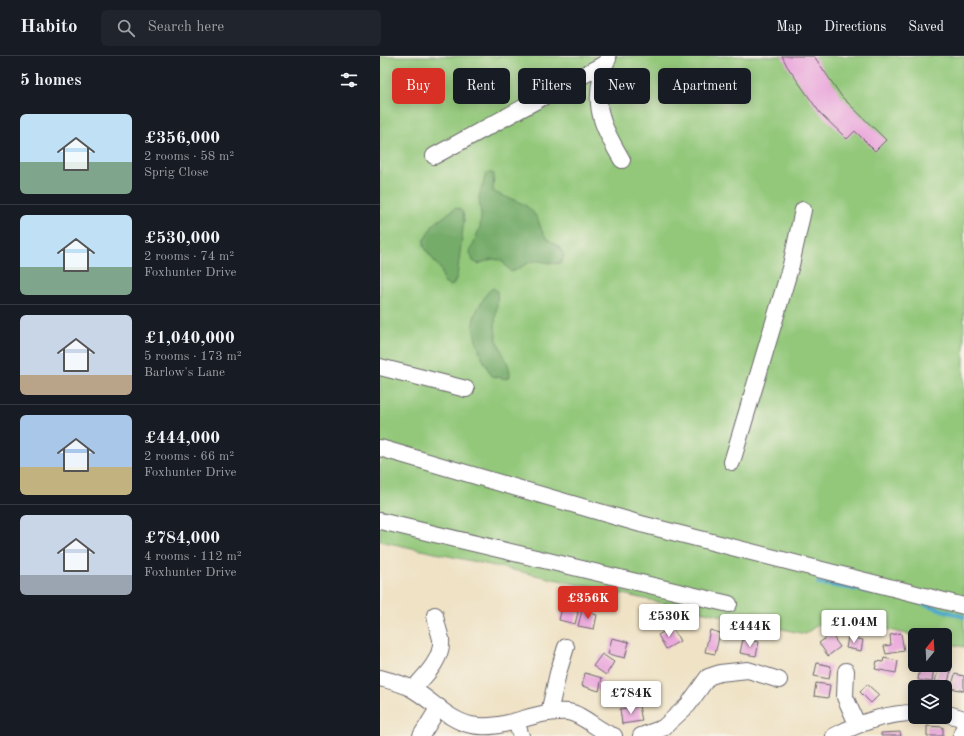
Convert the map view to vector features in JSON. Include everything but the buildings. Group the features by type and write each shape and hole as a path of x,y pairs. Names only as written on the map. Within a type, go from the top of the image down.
{"street":[{"path":"434,156 608,59"},
{"path":"608,59 599,86 598,107 604,128 622,160"},
{"path":"732,462 790,265 803,210"},
{"path":"380,368 466,389"},
{"path":"380,448 641,524 964,606"},
{"path":"380,521 729,604"},
{"path":"413,689 432,668 440,651 441,640 434,615"},
{"path":"550,713 558,673 566,647"},
{"path":"641,736 663,728 688,705 708,677 726,672 748,670 779,680"},
{"path":"846,671 845,697 857,724"},
{"path":"380,678 413,689 439,707 450,717 472,725 519,729 550,713 569,712 614,736"},
{"path":"421,736 439,707"},
{"path":"834,736 857,724 908,713"},
{"path":"952,716 964,720"},
{"path":"961,736 964,727"}],"green space":[{"path":"380,56 964,56 964,647 952,644 952,628 908,628 908,634 830,616 805,634 380,541"},
{"path":"489,172 494,174 493,191 521,203 535,215 544,235 560,248 564,256 561,263 553,264 535,261 511,272 501,260 492,259 478,264 473,261 470,252 480,227 481,216 479,196 486,174"},
{"path":"455,208 460,209 463,212 464,220 457,277 453,285 449,286 444,283 441,270 424,247 424,240 433,225"},
{"path":"493,288 497,291 495,329 497,340 509,366 510,376 507,379 492,376 480,351 473,329 473,323 477,311 486,295"}],"waterway":[{"path":"818,583 890,595"},
{"path":"918,602 964,617"}]}
